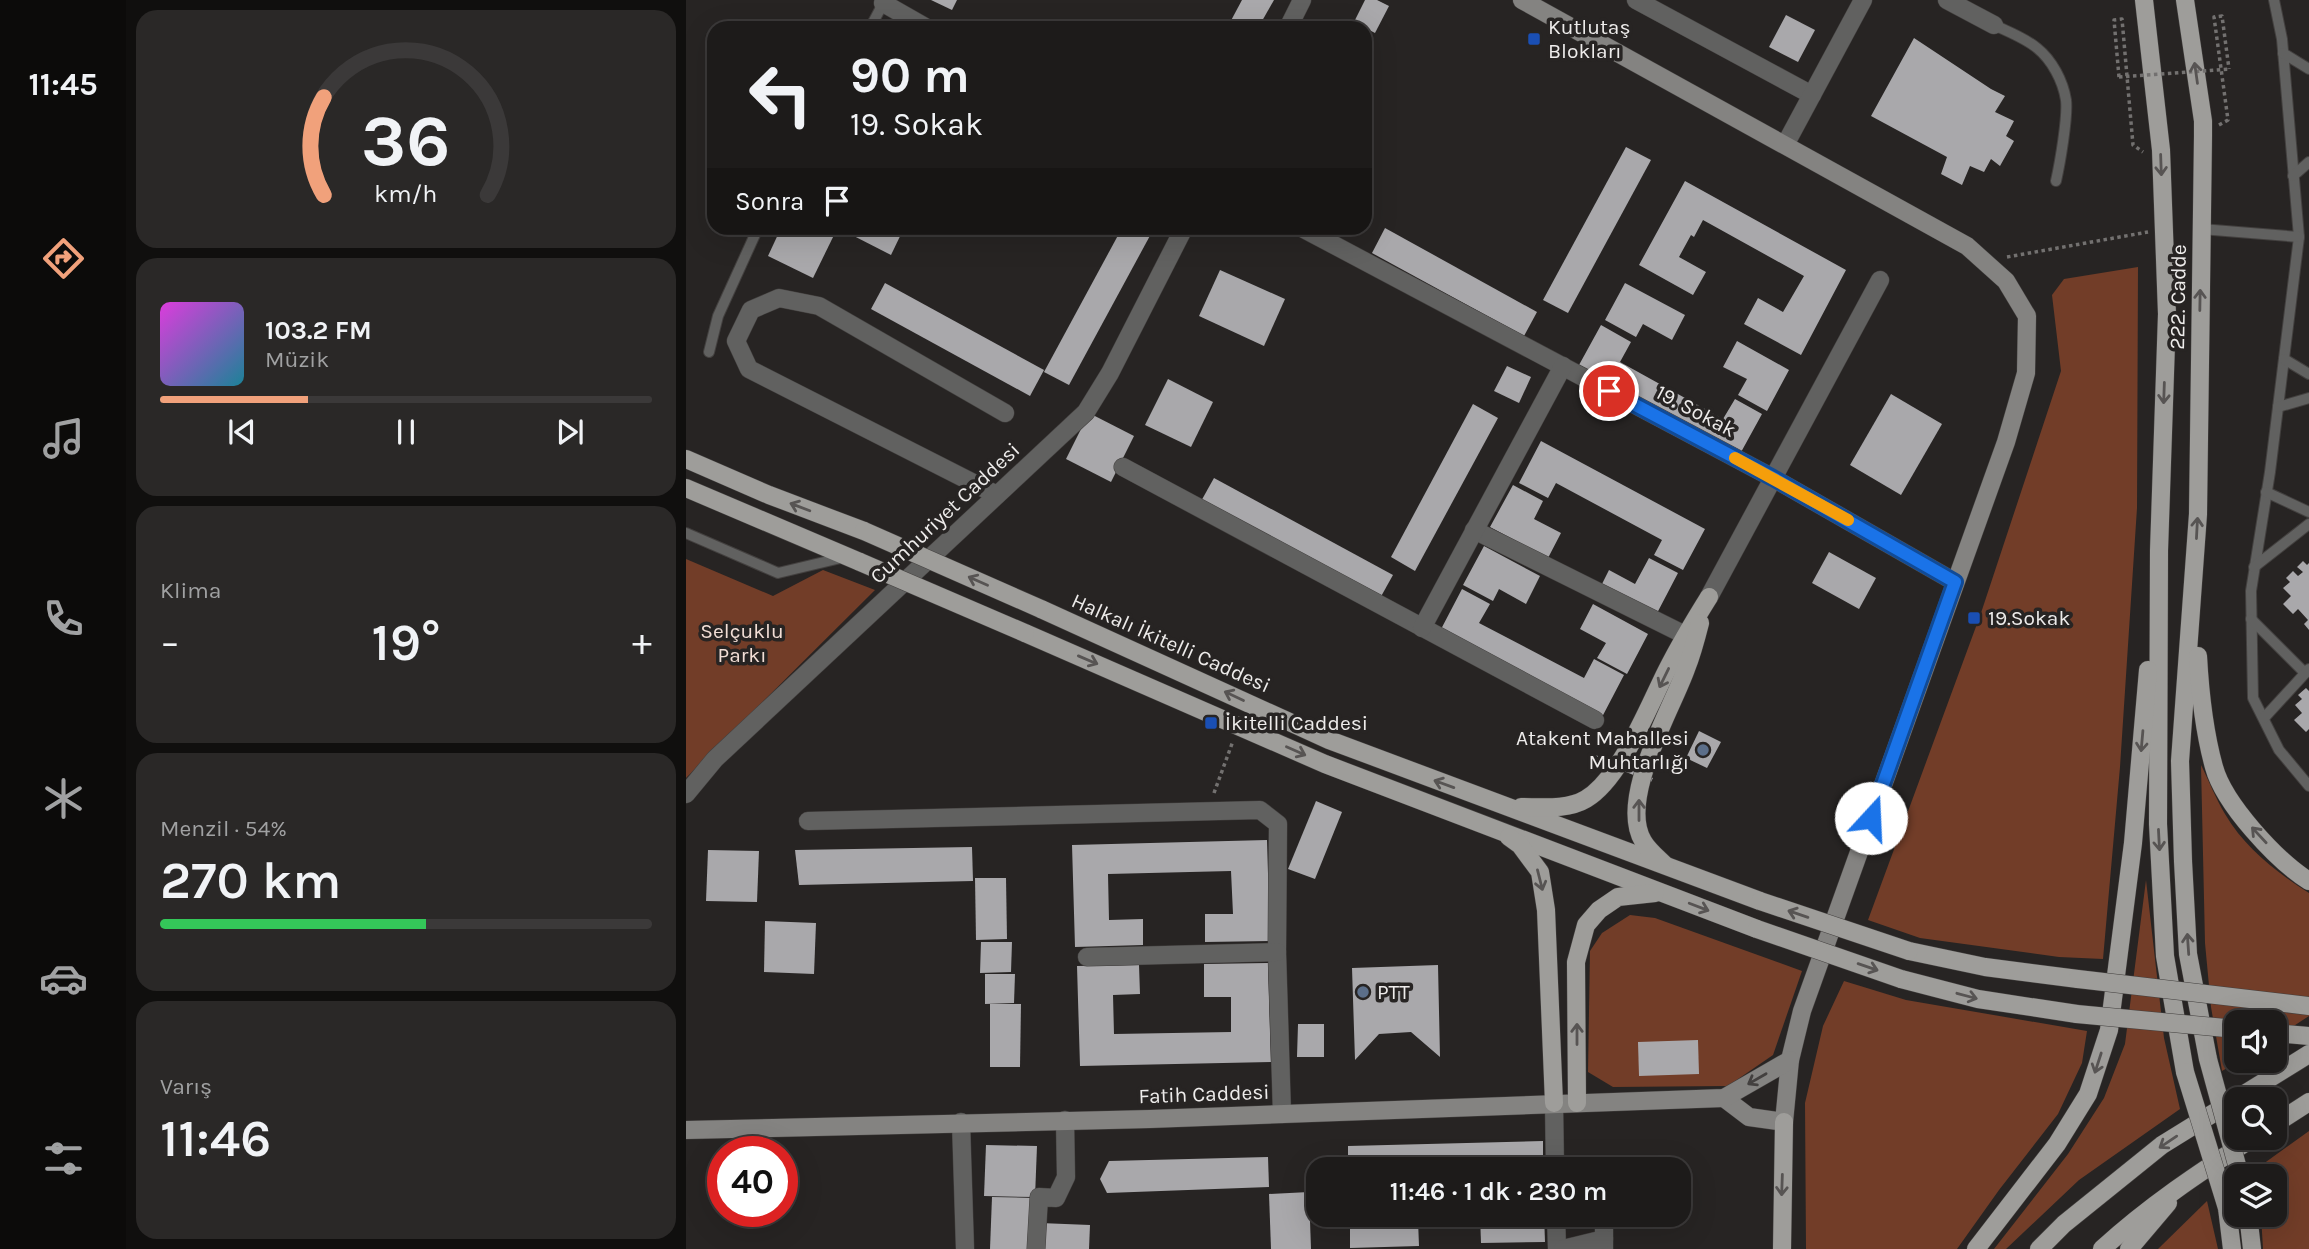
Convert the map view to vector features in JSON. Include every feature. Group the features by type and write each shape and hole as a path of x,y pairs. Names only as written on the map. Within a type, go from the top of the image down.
{"main road":[{"name":"222. Cadde","path":"2144,0 2161,165 2167,314 2159,551"},
{"name":"222. Cadde","path":"2185,0 2203,121 2198,514 2193,596"},
{"name":"Halkalı İkitelli Caddesi","path":"686,459 769,495 864,531 1329,740 1760,901 1909,951 1985,967 2309,1006"},
{"path":"686,488 1325,764 1757,929 1901,979 1978,999 2077,1014 2224,1028"},
{"path":"2159,551 2158,824 2165,956 2185,1072 2227,1208 2232,1249"},
{"path":"1976,1249 2057,1144 2088,1094 2109,1030 2133,843 2159,551"},
{"path":"2193,596 2201,699 2214,770 2241,816 2279,857 2309,881"},
{"path":"2193,596 2180,761 2188,954 2208,1059 2236,1164"},
{"path":"1508,807 1559,807 1584,801 1606,783 1647,712 1685,635 1709,597"},
{"path":"1668,868 1643,841 1637,813 1640,788 1652,746 1686,670 1709,597"},
{"path":"1498,829 1520,845 1540,872 1546,910 1554,1103"},
{"path":"1577,1103 1576,962 1587,925 1599,910 1618,897 1662,892"},
{"path":"2287,1034 2309,1036"},
{"path":"2039,1249 2064,1224 2162,1145 2309,1054"},
{"path":"2287,1116 2309,1102"},
{"path":"1782,1249 1784,1122"},
{"path":"2102,1249 2137,1217 2188,1179 2234,1150"},
{"path":"2129,1249 2188,1179"},
{"path":"2249,1227 2252,1249"}],"street":[{"path":"1291,21 1302,0"},
{"path":"1522,0 1967,246 2006,281 2027,316 2025,373 2006,442 1802,1011 1790,1060 1784,1122 1749,1117 1724,1098 1790,1060"},
{"path":"1636,0 1811,96"},
{"path":"1785,145 1863,0"},
{"path":"1947,0 1994,25"},
{"path":"884,2 915,21"},
{"name":"Cumhuriyet Caddesi","path":"686,794 715,759 1086,412 1110,373 1180,235"},
{"name":"19. Sokak","path":"1315,235 1773,478 1955,582"},
{"path":"1709,597 1880,280"},
{"path":"997,495 748,369 736,341 751,310 779,298 819,306 1005,414"},
{"path":"1422,628 1563,366"},
{"path":"1123,467 1595,720"},
{"path":"1474,530 1685,635"},
{"path":"808,821 1260,810 1278,824 1277,952 1282,1114"},
{"path":"1087,957 1277,952"},
{"name":"Fatih Caddesi","path":"686,1130 1065,1121 1724,1098"},
{"path":"1554,1103 1555,1157"},
{"path":"1036,1249 1039,1197 1056,1198 1066,1177 1065,1121"},
{"path":"961,1122 965,1249"},
{"path":"1556,1227 1557,1249"},
{"path":"1563,1249 1604,1244"}],"lane":[{"path":"2274,0 2283,53 2299,237 2266,492 2250,591 2253,698 2279,750 2309,786"},
{"path":"874,21 884,2"},
{"path":"1994,25 2026,40 2039,50 2051,63 2059,79 2066,101 2056,181"},
{"path":"2283,53 2309,69"},
{"path":"2294,176 2309,162"},
{"path":"2201,229 2299,237"},
{"path":"709,352 718,316 755,235"},
{"path":"2296,256 2309,257"},
{"path":"2284,359 2309,374"},
{"path":"2277,407 2309,398"},
{"path":"2266,492 2309,512"},
{"path":"2254,567 2309,524"},
{"path":"686,533 778,573 853,559"},
{"path":"2251,619 2307,671 2263,718"}],"path":[{"path":"2161,165 2133,145 2122,19 2114,20 2119,77 2229,69 2222,16 2214,17 2228,120 2203,136"},
{"path":"1984,262 2164,229"},
{"path":"1214,811 1213,791 1239,726"}],"green space":[{"path":"2138,267 2137,508 2120,767 2103,959 2059,957 1920,938 1868,920 1981,613 2061,371 2052,295 2064,279"},
{"name":"Selçuklu Parkı","path":"686,559 773,596 823,570 875,590 686,778"},
{"path":"2201,765 2222,808 2242,838 2273,868 2309,893 2309,1016 2287,1030 2287,1010 2224,1010 2222,1071 2211,1007 2205,943"},
{"path":"2146,880 2164,1038 2180,1109 2079,1180 2006,1249 1994,1249 2068,1154 2104,1098 2125,1044"},
{"path":"1630,915 1655,918 1802,971 1773,1055 1728,1086 1613,1087 1588,1072 1590,951 1602,933"},
{"path":"1844,981 1906,1000 2087,1031 2082,1063 2058,1114 1957,1249 1806,1249 1805,1103 1823,1026"},
{"path":"2309,1131 2309,1249 2263,1249 2262,1227 2287,1227 2287,1164 2263,1164 2283,1150 2287,1150 2287,1147"},
{"path":"2207,1201 2218,1249 2158,1249"}],"building":[{"path":"931,0 957,0 952,10"},
{"path":"1242,0 1274,0 1262,21 1231,21"},
{"path":"1365,0 1377,0 1389,6 1375,33 1372,31 1372,21 1354,21"},
{"path":"1786,15 1815,30 1798,62 1769,47"},
{"path":"1914,38 2005,96 1995,112 2014,121 2006,136 2014,141 2000,166 1991,159 1984,172 1970,166 1962,185 1941,174 1947,157 1871,116"},
{"path":"1626,147 1651,160 1568,313 1543,300"},
{"path":"1685,181 1846,270 1801,355 1744,324 1758,298 1783,312 1804,276 1703,220 1679,257 1706,272 1693,295 1639,265"},
{"path":"1385,228 1537,312 1524,336 1372,253"},
{"path":"778,235 834,235 813,278 768,256"},
{"path":"852,235 901,235 891,255"},
{"path":"1118,235 1150,235 1069,385 1044,372"},
{"path":"1220,270 1285,299 1264,346 1199,316"},
{"path":"885,283 1044,370 1030,396 871,309"},
{"path":"1625,283 1685,315 1672,340 1643,324 1636,337 1605,320"},
{"path":"1601,325 1631,342 1620,362 1723,419 1735,399 1762,414 1740,454 1579,365"},
{"path":"1737,341 1789,370 1767,411 1738,395 1747,379 1723,367"},
{"path":"1507,366 1531,377 1519,403 1494,391"},
{"path":"1168,379 1213,402 1191,447 1145,425"},
{"path":"1891,394 1942,424 1901,495 1850,465"},
{"path":"1473,404 1498,418 1415,571 1391,557"},
{"path":"1089,413 1134,436 1111,482 1066,459"},
{"path":"1541,441 1705,529 1683,570 1654,555 1662,540 1556,483 1548,498 1519,483"},
{"path":"1214,478 1393,575 1379,600 1200,503"},
{"path":"1513,485 1543,501 1534,519 1561,533 1548,558 1490,527"},
{"path":"1484,546 1540,576 1526,604 1499,589 1493,601 1463,585"},
{"path":"1829,552 1876,578 1859,609 1812,583"},
{"path":"1649,558 1678,573 1655,617 1600,588 1609,570 1635,584"},
{"path":"2303,561 2307,565 2309,563 2309,630 2304,624 2308,620 2298,609 2293,614 2283,604 2291,596 2283,588 2290,582 2286,578 2293,571 2298,576 2303,572 2297,567"},
{"path":"1462,589 1490,604 1479,623 1584,678 1594,659 1624,675 1601,719 1439,633"},
{"path":"1593,604 1648,634 1627,674 1597,658 1606,643 1580,629"},
{"path":"2306,688 2309,691 2309,729 2306,732 2294,720 2302,713 2295,705 2302,699 2298,695"},
{"name":"Atakent Mahallesi Muhtarlığı","path":"1699,731 1721,742 1707,768 1686,758"},
{"path":"1593,754 1653,778 1651,782 1591,758"},
{"path":"1316,801 1342,812 1315,879 1288,869"},
{"path":"1267,840 1270,941 1205,942 1205,914 1233,914 1231,871 1108,874 1109,920 1143,919 1143,945 1075,947 1072,845"},
{"path":"972,847 973,881 799,885 795,850"},
{"path":"708,850 759,851 757,902 706,901"},
{"path":"975,878 1006,878 1007,939 976,940"},
{"path":"765,921 816,923 814,974 764,972"},
{"path":"981,942 1012,942 1011,972 980,973"},
{"path":"1268,963 1271,1062 1080,1066 1077,966 1139,965 1140,994 1113,995 1114,1034 1231,1032 1231,997 1204,997 1204,964"},
{"path":"1438,965 1440,1057 1411,1032 1379,1034 1355,1060 1352,968"},
{"path":"985,974 1015,974 1014,1003 985,1004"},
{"path":"990,1004 1021,1004 1020,1067 990,1067"},
{"path":"1298,1024 1324,1024 1324,1057 1297,1057"},
{"path":"1698,1040 1699,1074 1639,1076 1638,1042"},
{"path":"1543,1141 1543,1157 1348,1157 1348,1146"},
{"path":"986,1145 1037,1146 1035,1197 984,1196"},
{"path":"1268,1157 1269,1187 1107,1193 1100,1179 1109,1161"},
{"path":"1306,1192 1306,1227 1310,1227 1311,1249 1271,1249 1269,1194"},
{"path":"992,1197 1035,1198 1034,1249 990,1249"},
{"path":"1040,1223 1090,1225 1089,1249 1039,1249"},
{"path":"1350,1227 1418,1227 1419,1246 1350,1248"},
{"path":"1480,1227 1544,1227 1545,1242 1481,1243"}],"slow traffic":[{"path":"1735,458 1848,520"}],"place":[{"name":"Kutlutaş Blokları","path":"1534,39"},
{"name":"19.Sokak","path":"1974,618"},
{"name":"İkitelli Caddesi","path":"1211,723"},
{"name":"Atakent Mahallesi Muhtarlığı","path":"1703,750"},
{"name":"PTT","path":"1363,992"}],"route":[{"path":"1609,391 1773,478 1955,582 1871,818"}]}
